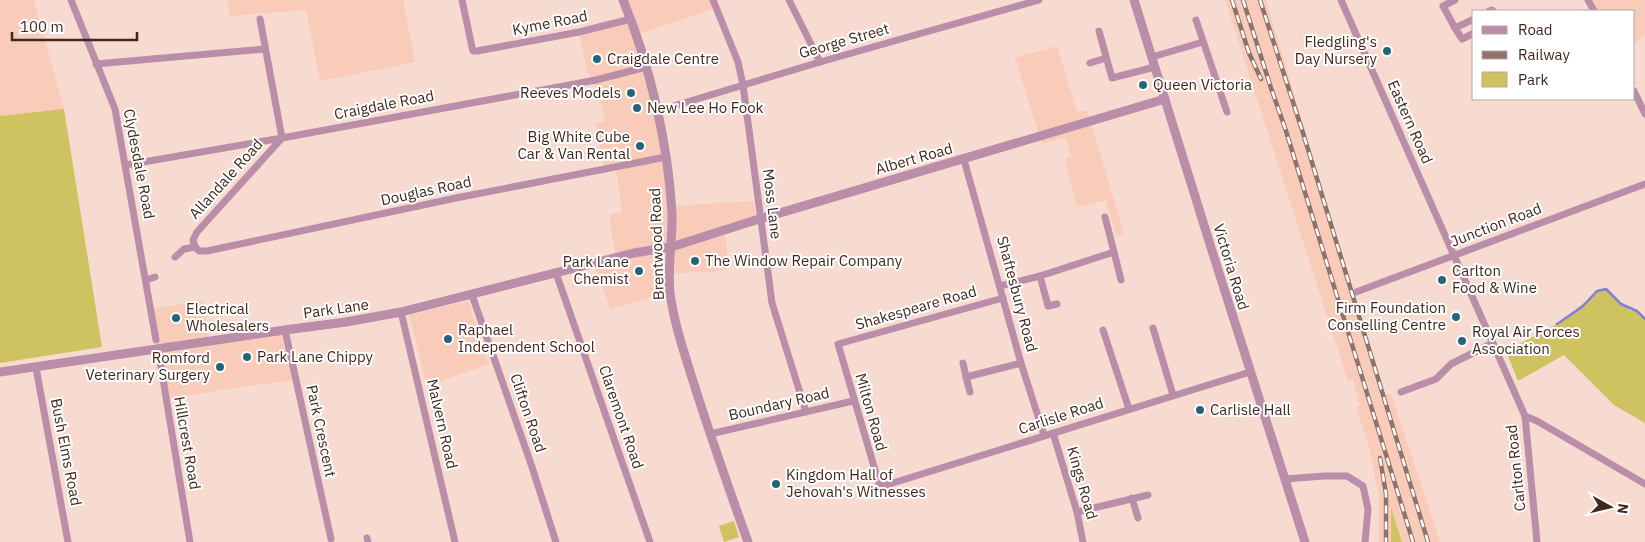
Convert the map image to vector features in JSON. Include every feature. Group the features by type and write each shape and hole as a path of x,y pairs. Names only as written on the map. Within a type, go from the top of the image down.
{"street":[{"name":"Clydesdale Road","path":"71,0 115,109 157,344"},
{"name":"Kyme Road","path":"462,0 474,51 579,32 631,19"},
{"name":"Brentwood Road","path":"623,0 646,67 666,157 672,216 670,292 675,322 710,434 748,542"},
{"name":"Moss Lane","path":"713,0 738,62 743,85 772,303 806,412"},
{"path":"789,0 820,62"},
{"name":"George Street","path":"657,111 820,62 1039,0"},
{"name":"Victoria Road","path":"1134,0 1305,542"},
{"name":"Eastern Road","path":"1342,0 1454,255"},
{"path":"1455,0 1441,3 1462,39 1472,34"},
{"name":"Allandale Road","path":"195,247 193,240 197,232 282,138 260,19"},
{"path":"1196,20 1227,112"},
{"path":"1455,28 1472,20"},
{"path":"1099,31 1112,78 1155,67"},
{"path":"1152,57 1203,42"},
{"path":"96,64 265,49"},
{"path":"1090,63 1106,58"},
{"name":"Craigdale Road","path":"126,165 586,81 646,67"},
{"path":"1635,94 1645,114"},
{"name":"Albert Road","path":"670,247 1165,99"},
{"name":"Douglas Road","path":"195,247 199,251 207,251 456,198 666,157"},
{"name":"Shaftesbury Road","path":"964,160 1002,298 1044,435"},
{"name":"Junction Road","path":"1356,292 1645,184"},
{"path":"1104,217 1121,280"},
{"path":"175,257 184,249 195,247"},
{"name":"Park Lane","path":"0,372 36,368 157,344 346,322 401,312 634,253 670,247"},
{"path":"1000,286 1040,276 1114,252"},
{"name":"Carlton Road","path":"1454,255 1525,416 1537,542"},
{"name":"Claremont Road","path":"556,273 650,542"},
{"path":"1040,276 1048,306 1057,304"},
{"path":"146,280 155,277"},
{"name":"Clifton Road","path":"472,295 556,542"},
{"name":"Shakespeare Road","path":"838,344 1002,298"},
{"name":"Malvern Road","path":"401,312 455,542"},
{"path":"1153,328 1173,395"},
{"name":"Park Crescent","path":"284,330 331,539"},
{"path":"1103,330 1129,409"},
{"path":"1401,392 1436,379 1451,364 1493,343"},
{"name":"Hillcrest Road","path":"157,344 190,542"},
{"name":"Milton Road","path":"838,344 853,401 880,487"},
{"path":"963,363 970,392"},
{"path":"966,377 1021,363"},
{"name":"Bush Elms Road","path":"36,368 68,542"},
{"name":"Carlisle Road","path":"880,487 1250,372"},
{"name":"Boundary Road","path":"710,434 853,401"},
{"path":"1525,416 1537,421 1645,484"},
{"name":"Kings Road","path":"1053,433 1077,512 1083,542"},
{"path":"1285,479 1347,476 1363,486 1368,509 1365,542"},
{"path":"1077,512 1148,494"},
{"path":"1132,498 1138,518"}],"shaded area":[{"path":"0,0 34,0 64,109 0,116"},
{"path":"227,0 403,0 415,62 320,81 306,10 230,16"},
{"path":"623,0 713,0 716,8 637,35 646,67 671,206 754,201 756,220 723,230 727,245 727,269 714,272 670,273 670,292 610,309 594,263 616,258 609,215 622,212 616,168 604,170 596,123 605,121 597,88 587,71 579,32 626,21"},
{"path":"1225,0 1266,0 1384,395 1391,394 1440,542 1379,542 1379,497 1369,447 1356,407 1360,405 1353,380 1348,381"},
{"path":"1587,0 1645,0 1645,35 1635,42 1635,10 1592,10"},
{"path":"1057,46 1077,112 1087,110 1124,233 1116,236 1106,200 1077,207 1065,158 1071,157 1066,137 1042,144 1015,58"},
{"path":"203,301 209,341 285,330 296,380 225,389 166,400 152,309"},
{"name":"Raphael Independent School","path":"468,301 489,364 427,386 409,315"}],"green space":[{"path":"64,109 102,347 0,363 0,116"},
{"path":"1603,288 1631,311 1636,309 1645,317 1645,423 1614,405 1564,355 1518,381 1506,351 1557,324"},
{"path":"1391,508 1402,542 1391,542"},
{"path":"734,521 739,537 724,542 719,526"}],"waterway":[{"path":"1557,324 1582,307 1597,291 1606,289 1621,304 1637,311 1645,319"}],"railway":[{"path":"1232,0 1249,53 1261,79"},
{"path":"1243,0 1286,131 1413,542"},
{"path":"1260,0 1303,133 1428,542"},
{"path":"1380,458 1386,494 1386,542"}],"place":[{"name":"Fledgling's Day Nursery","path":"1387,51"},
{"name":"Craigdale Centre","path":"597,59"},
{"name":"Queen Victoria","path":"1143,85"},
{"name":"Reeves Models","path":"631,93"},
{"name":"New Lee Ho Fook","path":"637,108"},
{"name":"Big White Cube Car & Van Rental","path":"640,146"},
{"name":"The Window Repair Company","path":"695,261"},
{"name":"Park Lane Chemist","path":"639,271"},
{"name":"Carlton Food & Wine","path":"1442,280"},
{"name":"Firm Foundation Conselling Centre","path":"1456,317"},
{"name":"Electrical Wholesalers","path":"176,318"},
{"name":"Raphael Independent School","path":"448,339"},
{"name":"Royal Air Forces Association","path":"1462,341"},
{"name":"Park Lane Chippy","path":"247,357"},
{"name":"Romford Veterinary Surgery","path":"220,367"},
{"name":"Carlisle Hall","path":"1200,410"},
{"name":"Kingdom Hall of Jehovah's Witnesses","path":"776,484"}]}
